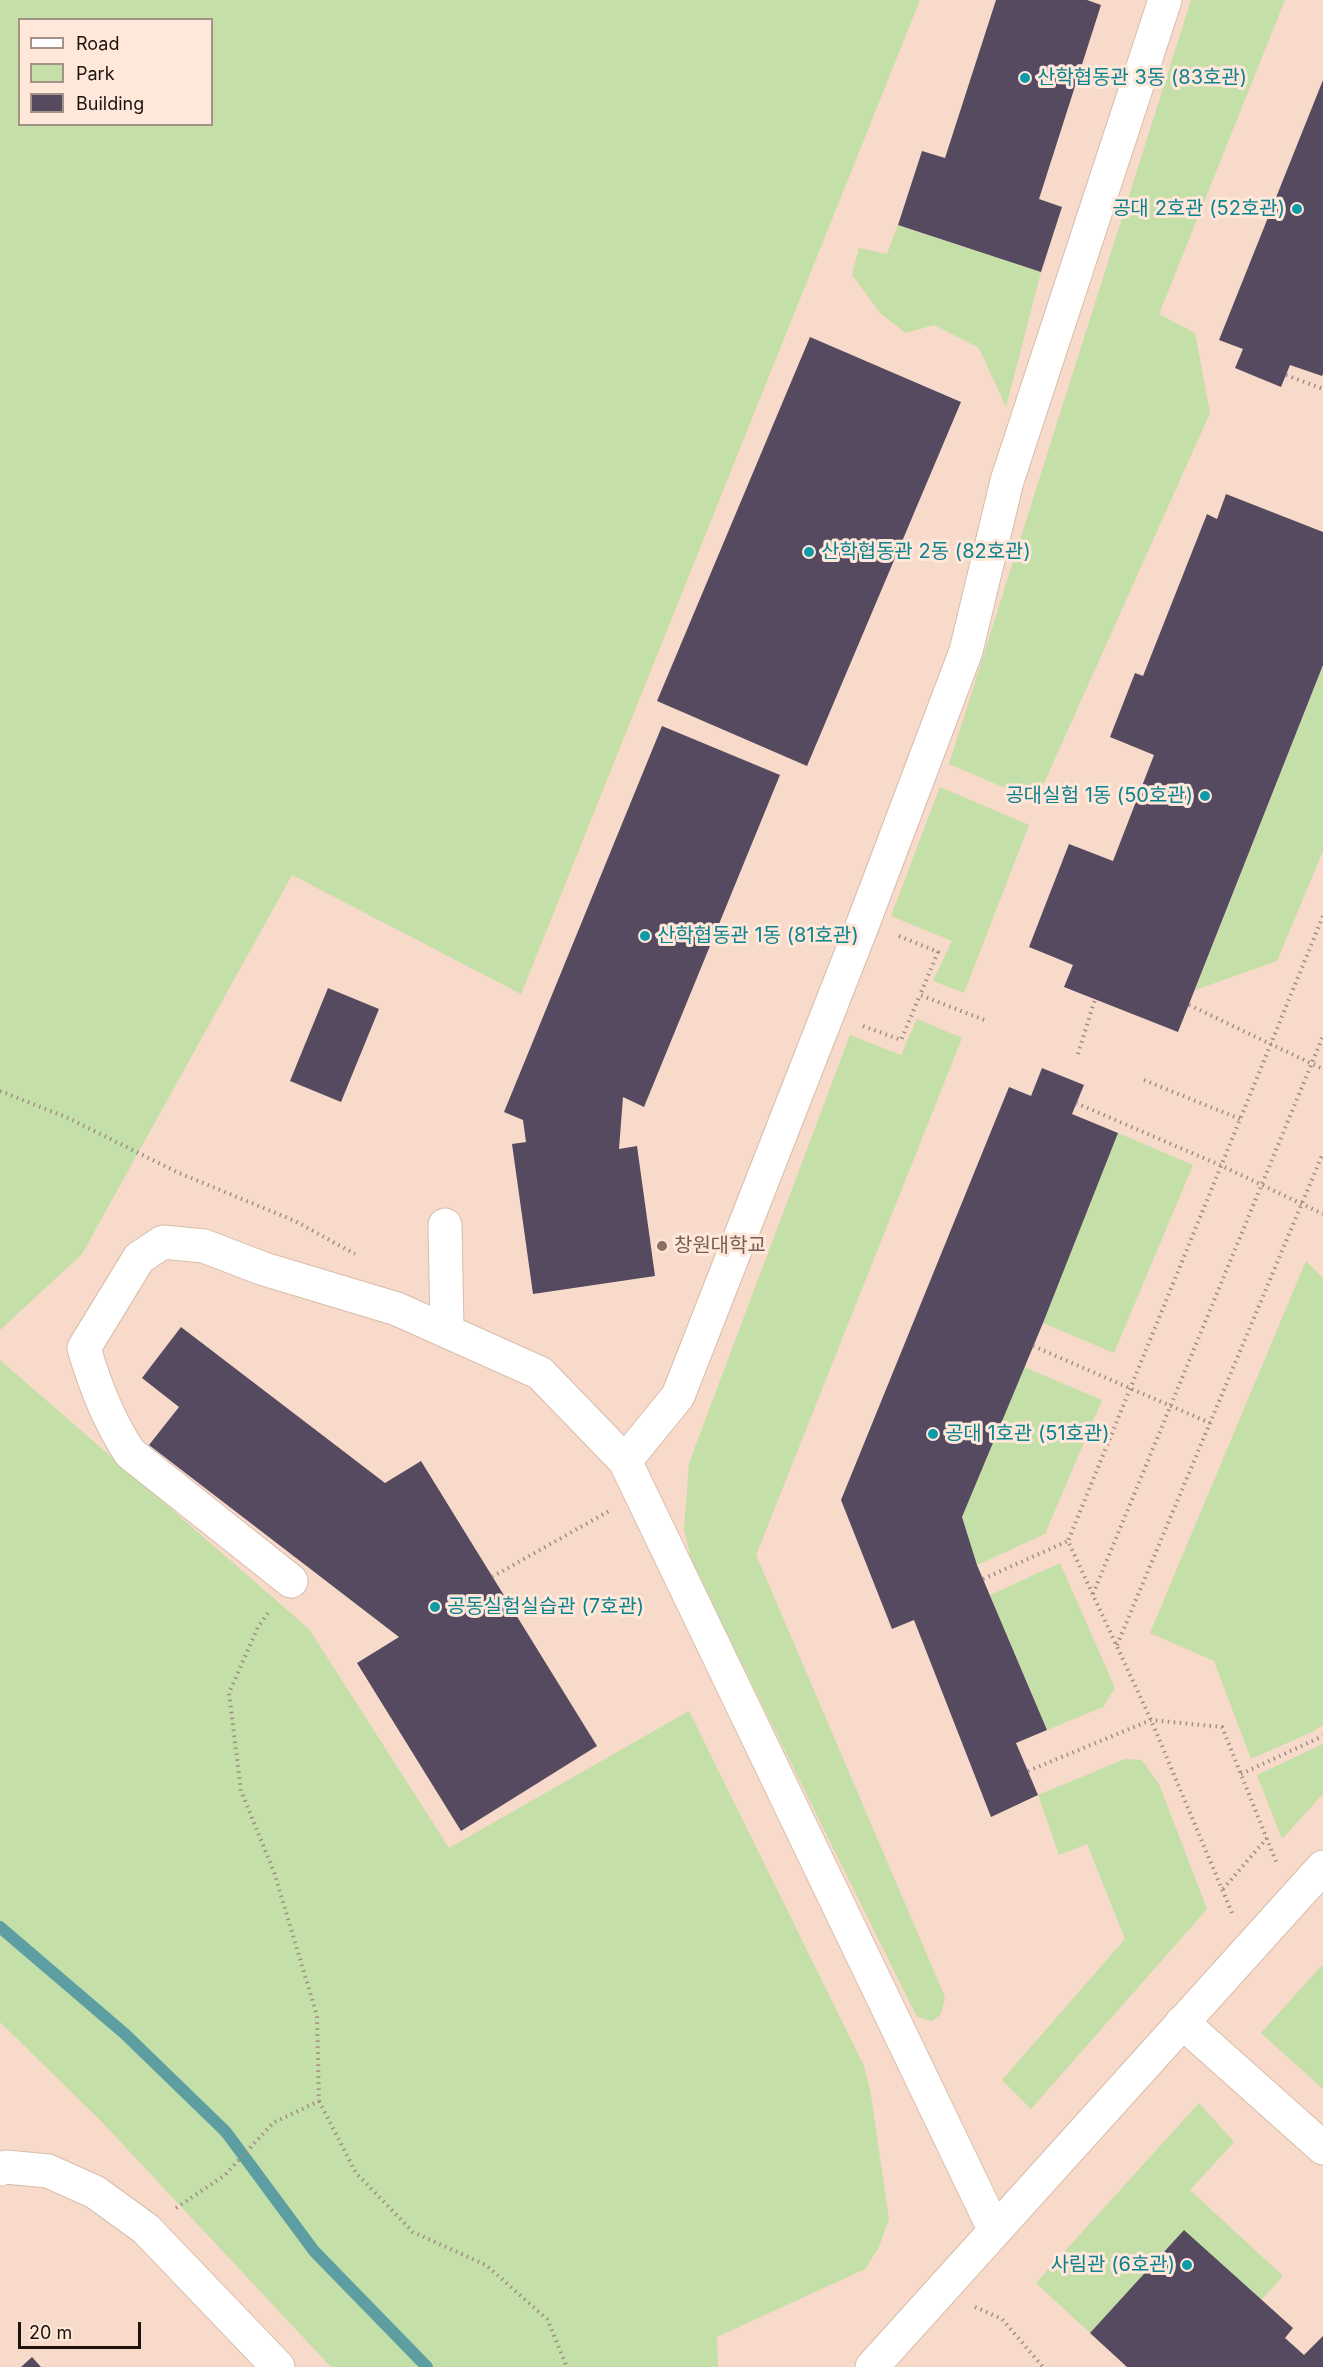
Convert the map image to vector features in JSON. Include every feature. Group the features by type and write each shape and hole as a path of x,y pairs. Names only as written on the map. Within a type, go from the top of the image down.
{"lane":[{"path":"625,1461 678,1396 864,921 966,651 1007,481 1166,0"},
{"path":"445,1225 447,1330"},
{"path":"291,1581 130,1453 113,1427 98,1394 84,1348 139,1258 163,1242 204,1246 264,1269 397,1309 540,1373 625,1461 994,2229"},
{"path":"872,2367 994,2229 1323,1867"},
{"path":"1182,2022 1323,2148"},
{"path":"0,2169 6,2167 48,2171 94,2192 146,2229 278,2367"}],"path":[{"path":"1286,375 1323,389"},
{"path":"983,1579 1068,1541 1323,916"},
{"path":"828,1013 901,1040 938,952 864,921"},
{"path":"920,995 987,1021"},
{"path":"1078,1054 1095,999"},
{"path":"1189,1005 1323,1069"},
{"path":"1093,1594 1323,1036"},
{"path":"1144,1080 1240,1119"},
{"path":"0,1091 66,1117 179,1173 295,1221 364,1260"},
{"path":"1076,1103 1222,1166 1323,1214"},
{"path":"1117,1646 1323,1153"},
{"path":"1033,1346 1210,1424"},
{"path":"492,1577 640,1493"},
{"path":"1068,1541 1151,1720 1248,1950"},
{"path":"291,1581 258,1627 228,1693 241,1791 274,1872 316,2016 319,2101 356,2173 413,2232 486,2265 547,2319 567,2367"},
{"path":"1028,1771 1151,1720 1222,1727 1293,1900"},
{"path":"1241,1774 1323,1736"},
{"path":"1223,1890 1267,1838"},
{"path":"146,2229 225,2175 273,2123 319,2101"},
{"path":"939,2291 1002,2319 1043,2367"}],"shaded area":[{"name":"창원대학교","path":"0,0 1323,0 1323,2367 0,2367"}],"green space":[{"path":"0,0 920,0 521,994 292,875 82,1254 0,1330"},
{"path":"1191,0 1285,0 1159,314 1195,333 1210,413 1036,801 949,764"},
{"path":"898,225 1041,272 1006,407 979,348 934,325 906,333 881,314 852,275 859,248 887,254"},
{"path":"1323,665 1323,851 1277,961 1195,990"},
{"path":"940,787 1029,825 964,993 933,981 952,941 891,916"},
{"path":"917,1019 962,1038 756,1555 945,1997 941,2014 932,2021 917,2017 692,1563 684,1529 689,1463 850,1035 901,1055"},
{"path":"1118,1133 1193,1165 1114,1353 1043,1323"},
{"path":"1306,1261 1323,1278 1323,1725 1251,1759 1214,1661 1150,1633"},
{"path":"0,1360 309,1629 449,1848 689,1711 864,2066 870,2089 889,2219 879,2247 865,2269 717,2337 718,2367 331,2367 102,2122 0,2022"},
{"path":"1024,1367 1102,1400 1045,1534 977,1565 962,1517"},
{"path":"1060,1563 1115,1688 1103,1707 1047,1730 990,1595"},
{"path":"1323,1744 1323,1794 1282,1839 1257,1775"},
{"path":"1125,1759 1142,1760 1159,1784 1207,1909 1031,2109 1002,2080 1125,1939 1087,1844 1059,1855 1038,1795"},
{"path":"1323,1964 1323,2089 1261,2033"},
{"path":"1199,2103 1234,2142 1190,2190 1283,2276 1261,2300 1184,2231 1090,2333 1036,2283"}],"building":[{"name":"산학협동관 3동 (83호관)","path":"996,0 1087,0 1101,5 1039,199 1062,207 1041,272 898,225 922,151 945,158"},
{"name":"공대 2호관 (52호관)","path":"1323,80 1323,374 1322,376 1290,365 1281,387 1235,368 1243,349 1219,340"},
{"name":"산학협동관 2동 (82호관)","path":"810,337 961,402 807,766 657,701"},
{"name":"공대실험 1동 (50호관)","path":"1226,494 1323,532 1323,665 1178,1032 1064,987 1073,965 1029,947 1069,844 1113,861 1154,755 1110,737 1135,673 1143,676 1207,514 1217,519"},
{"name":"산학협동관 1동 (81호관)","path":"662,726 780,775 644,1107 623,1097 619,1149 637,1146 655,1276 533,1294 512,1144 526,1142 523,1120 504,1112"},
{"path":"328,988 379,1009 341,1102 290,1081"},
{"name":"공대 1호관 (51호관)","path":"1042,1068 1084,1085 1072,1114 1118,1133 1043,1323 962,1517 977,1565 1047,1730 1016,1743 1038,1795 991,1817 914,1620 892,1629 841,1500 1009,1087 1031,1096"},
{"name":"공동실험실습관 (7호관)","path":"181,1327 385,1483 421,1461 597,1746 461,1831 357,1663 399,1637 149,1445 179,1407 142,1378"},
{"name":"사림관 (6호관)","path":"1184,2230 1293,2328 1285,2338 1304,2355 1323,2336 1323,2367 1127,2367 1090,2333"},
{"path":"32,2357 41,2367 21,2367"}],"waterway":[{"path":"0,1927 125,2034 226,2132 314,2251 427,2367"}],"place":[{"name":"산학협동관 3동 (83호관)","path":"1025,78"},
{"name":"공대 2호관 (52호관)","path":"1297,209"},
{"name":"산학협동관 2동 (82호관)","path":"809,552"},
{"name":"공대실험 1동 (50호관)","path":"1205,796"},
{"name":"산학협동관 1동 (81호관)","path":"645,936"},
{"name":"창원대학교","path":"662,1246"},
{"name":"공대 1호관 (51호관)","path":"933,1434"},
{"name":"공동실험실습관 (7호관)","path":"435,1607"},
{"name":"사림관 (6호관)","path":"1187,2265"}]}
